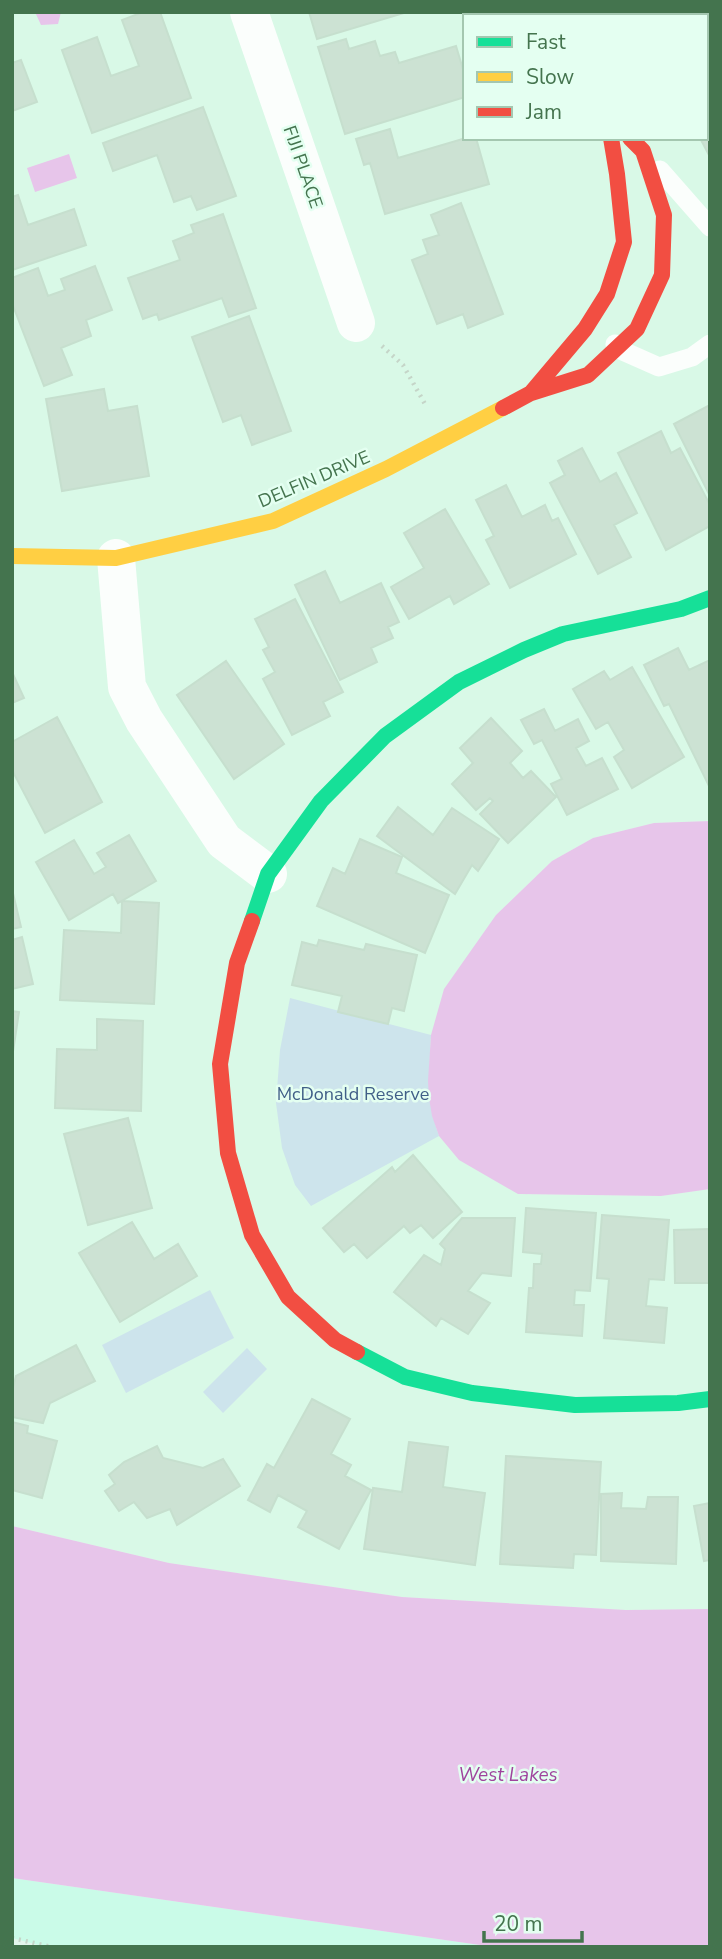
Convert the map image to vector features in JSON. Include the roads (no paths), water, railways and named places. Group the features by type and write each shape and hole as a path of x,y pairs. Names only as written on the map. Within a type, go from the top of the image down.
{"street":[{"name":"FIJI PLACE","path":"249,12 356,323"},
{"name":"DELFIN DRIVE","path":"531,393 585,328 607,293 624,242 611,140"},
{"name":"DELFIN DRIVE","path":"12,556 116,558 272,521 386,469 531,393 588,375 636,328 662,275 664,215 637,144"},
{"path":"116,558 127,687 144,720 224,841 268,874"},
{"path":"710,598 681,609 564,634 524,650 459,682 386,736 321,801 268,874 237,963 220,1064 228,1153 252,1235 288,1297 335,1340 405,1377 472,1393 575,1405 678,1403 710,1399"}],"lane":[{"path":"637,144 710,227"},
{"path":"607,293 610,327 616,348 659,367 692,357 710,344"}],"water":[{"path":"35,12 61,12 58,24 41,25"},
{"path":"69,154 77,178 35,192 27,168"},
{"path":"710,821 710,1189 661,1196 518,1194 459,1160 439,1136 432,1116 428,1081 431,1035 444,989 496,915 552,861 593,838 654,823"},
{"name":"West Lakes","path":"12,1526 169,1563 402,1597 626,1610 710,1609 710,1947 480,1945 12,1878"}],"park label":[{"name":"McDonald Reserve","path":"353,1094"}]}
